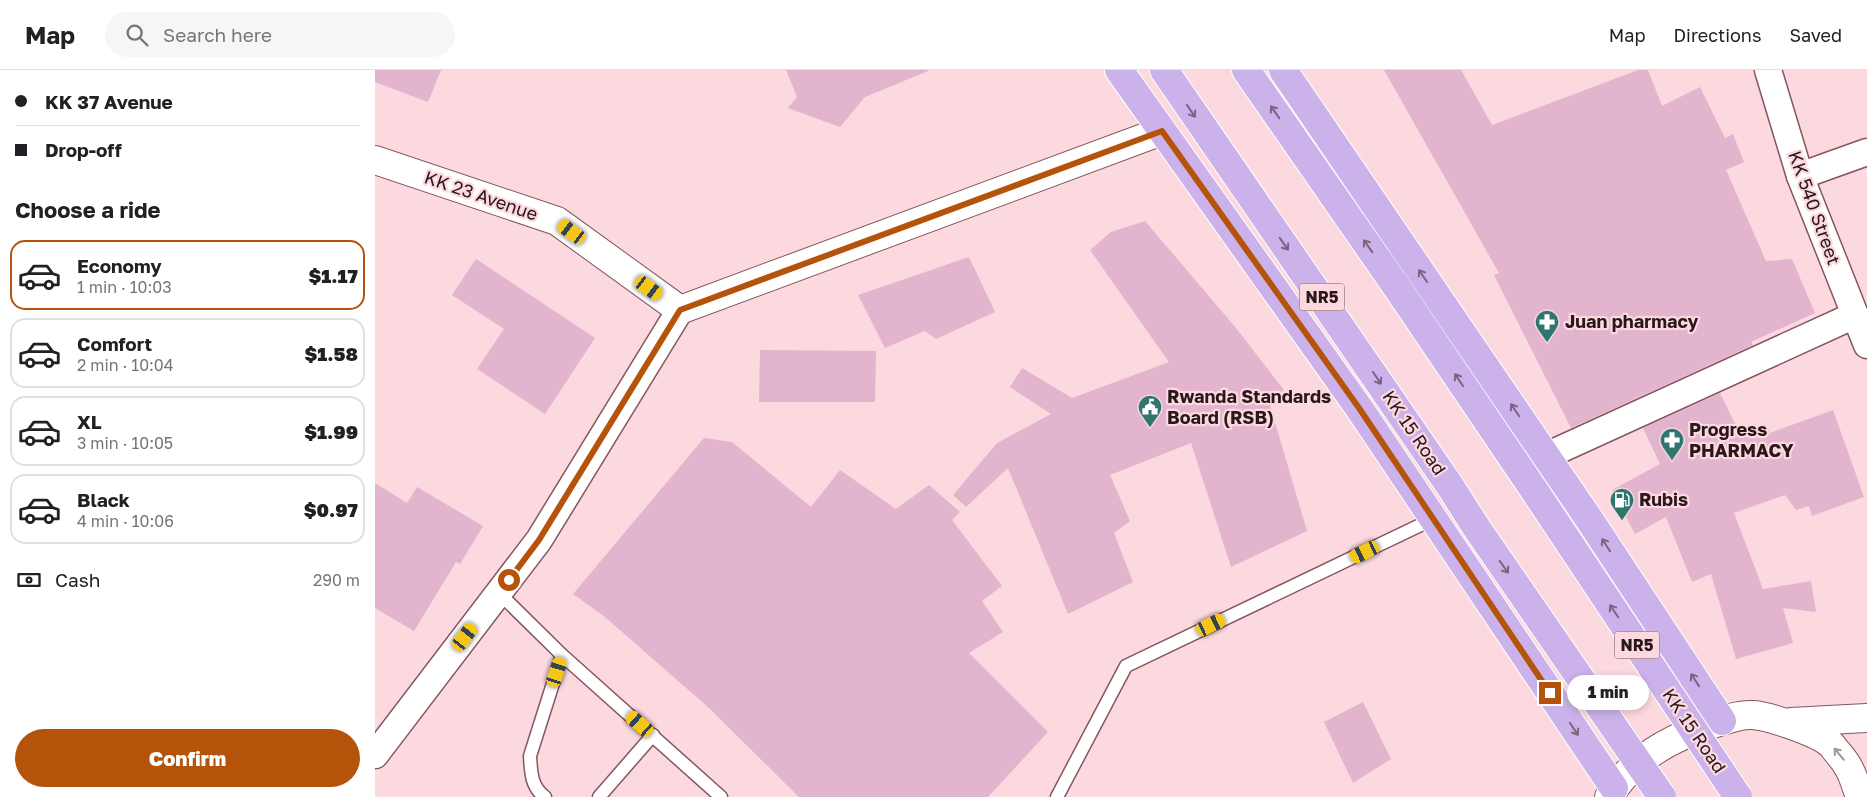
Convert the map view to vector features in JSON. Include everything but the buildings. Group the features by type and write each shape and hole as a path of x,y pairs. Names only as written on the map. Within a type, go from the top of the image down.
{"highway":[{"path":"1119,70 1359,408 1611,792"},
{"name":"KK 15 Road","path":"1165,70 1662,797"},
{"name":"KK 15 Road","path":"1246,70 1396,286 1738,797"},
{"path":"1283,70 1546,456 1722,721"}],"main road":[{"path":"680,310 1162,131"},
{"name":"KK 23 Avenue","path":"375,160 557,221 680,310"},
{"path":"1611,792 1643,758 1669,741 1695,730 1741,715 1755,715 1786,723 1829,742 1850,768 1860,797"},
{"path":"1786,723 1867,718"}],"street":[{"name":"KK 540 Street","path":"1768,70 1800,176 1867,345"},
{"path":"1800,176 1867,152"},
{"path":"375,755 539,540 680,310"},
{"path":"1546,456 1855,315"}],"lane":[{"path":"1057,797 1126,666 1433,519"},
{"path":"499,593 563,655 721,797"},
{"path":"545,797 536,791 531,772 530,756 563,655"},
{"path":"599,797 653,735"}],"place":[{"name":"Juan pharmacy","path":"1547,343"},
{"name":"Rwanda Standards Board (RSB)","path":"1150,428"},
{"name":"Progress PHARMACY","path":"1672,461"},
{"name":"Rubis","path":"1622,521"}],"route":[{"path":"509,580 539,540 680,310 1162,131 1359,408 1550,693"}]}
